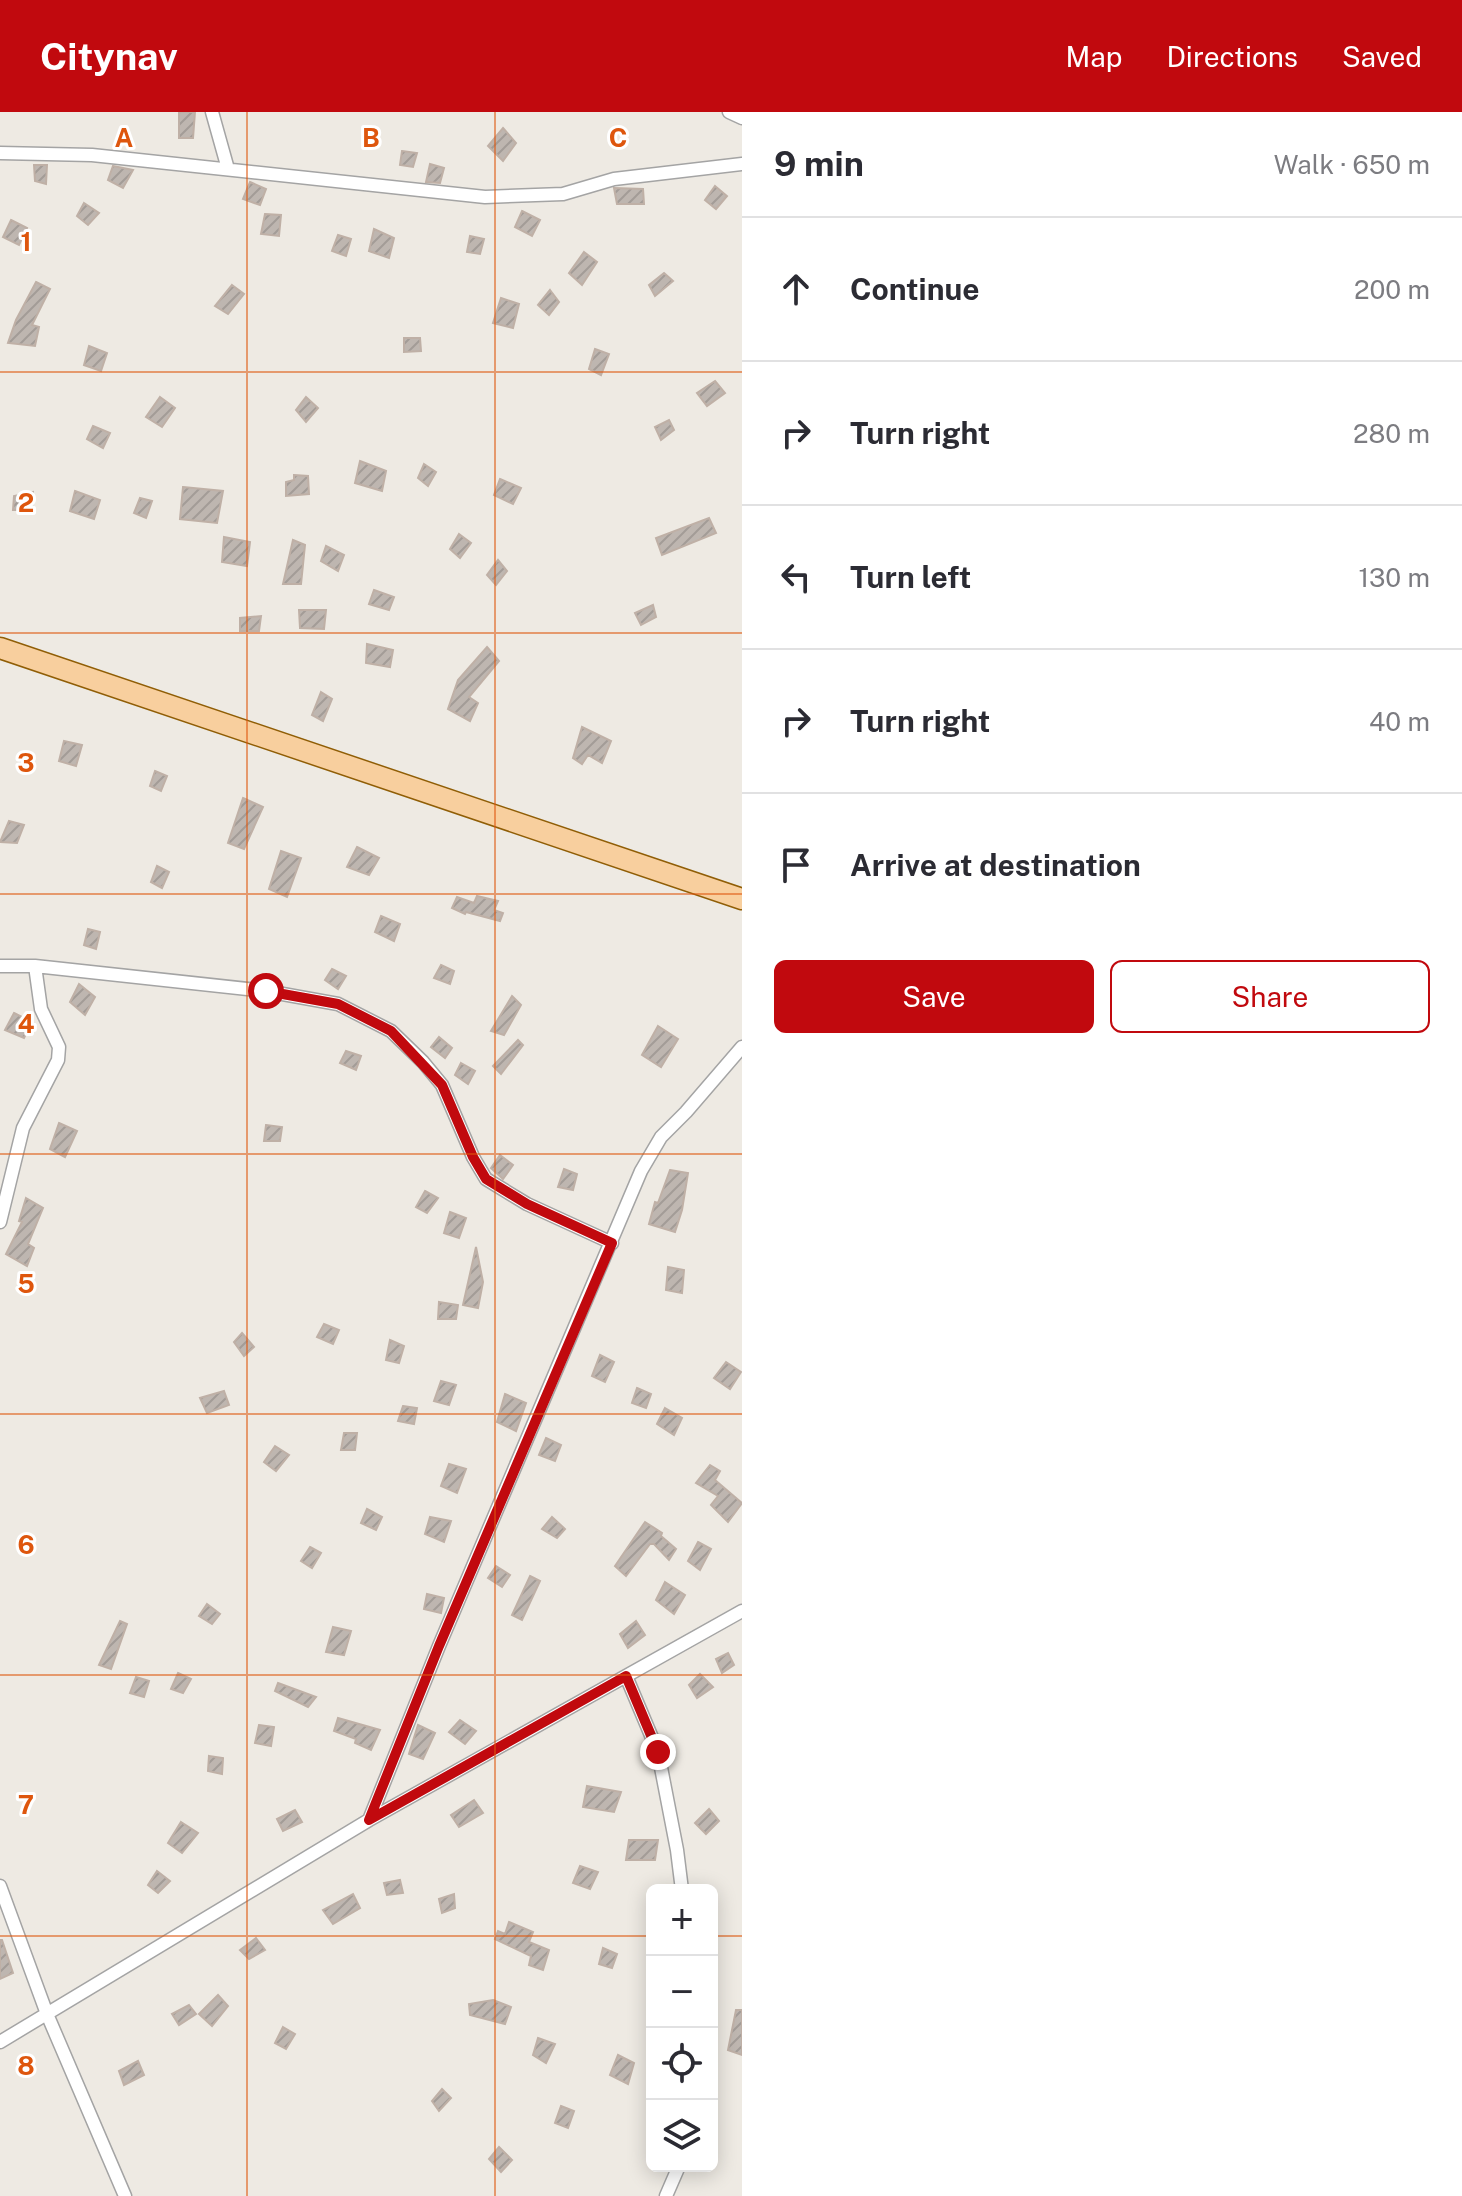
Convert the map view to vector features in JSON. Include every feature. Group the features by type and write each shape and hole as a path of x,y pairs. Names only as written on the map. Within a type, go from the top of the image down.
{"main road":[{"path":"0,648 742,899"}],"street":[{"path":"212,112 228,169"},
{"path":"729,112 742,118"},
{"path":"0,153 92,155 485,197 563,194 614,179 742,164"},
{"path":"0,966 35,966 266,991 338,1004 391,1031 423,1062 442,1085 473,1157 486,1179 527,1204 612,1243"},
{"path":"0,1222 23,1128 58,1060 59,1047 41,1009 35,966"},
{"path":"369,1820 439,1646 641,1171 661,1137 742,1047"},
{"path":"0,2042 369,1820 742,1611"},
{"path":"626,1676 658,1752 681,1884"},
{"path":"0,1886 47,2014 125,2196"},
{"path":"666,2196 676,2172"}],"building":[{"path":"179,112 195,112 193,138 179,138"},
{"path":"503,128 516,143 503,161 488,146"},
{"path":"402,151 417,153 413,167 400,165"},
{"path":"430,164 444,168 440,183 426,182"},
{"path":"34,165 47,165 46,184 35,181"},
{"path":"113,166 133,170 123,188 108,180"},
{"path":"250,182 266,189 260,205 243,199"},
{"path":"715,186 727,196 716,209 705,200"},
{"path":"614,188 643,189 644,204 617,204"},
{"path":"84,203 99,213 88,225 77,216"},
{"path":"522,211 540,220 532,236 515,227"},
{"path":"265,214 281,215 279,236 261,234"},
{"path":"11,220 27,228 19,245 3,237"},
{"path":"374,229 394,238 389,258 369,251"},
{"path":"338,235 351,239 346,256 332,251"},
{"path":"470,236 484,239 480,254 467,252"},
{"path":"584,252 597,262 582,285 569,273"},
{"path":"664,273 673,281 655,296 649,285"},
{"path":"36,282 50,289 32,325 39,327 35,346 8,343 16,320"},
{"path":"232,285 244,294 228,314 215,306"},
{"path":"550,290 559,302 549,315 538,305"},
{"path":"501,298 519,304 513,328 493,323"},
{"path":"404,338 420,338 421,351 404,352"},
{"path":"89,346 107,353 101,371 84,365"},
{"path":"595,349 609,354 601,375 589,369"},
{"path":"715,381 725,393 707,406 697,393"},
{"path":"160,397 175,408 162,427 146,417"},
{"path":"306,397 318,408 306,422 296,410"},
{"path":"669,420 674,430 661,440 655,427"},
{"path":"93,426 110,433 103,448 87,439"},
{"path":"360,461 386,471 382,491 355,483"},
{"path":"424,464 436,472 428,486 418,478"},
{"path":"294,475 308,476 309,494 286,496 286,482 294,480"},
{"path":"500,479 521,488 513,504 494,495"},
{"path":"183,487 223,491 217,523 180,519"},
{"path":"75,491 100,500 94,519 70,511"},
{"path":"33,492 32,510 13,510 14,496"},
{"path":"140,498 152,501 146,518 134,513"},
{"path":"709,518 716,533 662,555 656,538"},
{"path":"459,534 471,543 460,558 450,549"},
{"path":"224,537 250,542 247,566 222,562"},
{"path":"293,540 305,545 301,584 283,584"},
{"path":"326,546 344,555 338,571 321,561"},
{"path":"498,560 507,571 496,585 487,575"},
{"path":"374,590 394,597 389,610 369,604"},
{"path":"653,605 656,617 641,625 635,613"},
{"path":"299,610 326,610 324,629 300,628"},
{"path":"261,616 259,631 240,631 240,618"},
{"path":"367,644 393,650 390,667 366,663"},
{"path":"487,647 499,661 469,697 478,703 470,721 448,709 458,680"},
{"path":"321,692 332,699 323,721 312,715"},
{"path":"582,727 611,741 602,763 588,755 582,764 573,758"},
{"path":"64,741 82,745 76,766 59,761"},
{"path":"155,771 167,776 161,791 150,786"},
{"path":"243,798 263,807 244,849 228,843"},
{"path":"9,821 24,825 17,843 0,842"},
{"path":"357,847 379,858 369,875 347,867"},
{"path":"281,851 301,858 287,897 269,889"},
{"path":"157,866 169,872 162,888 151,882"},
{"path":"477,896 498,901 494,910 503,913 500,921 452,908 457,897 474,903"},
{"path":"381,916 400,924 394,941 375,932"},
{"path":"88,929 100,932 96,949 84,945"},
{"path":"441,965 454,971 450,984 434,978"},
{"path":"332,969 346,976 338,989 325,980"},
{"path":"79,984 95,997 85,1015 70,1002"},
{"path":"512,996 521,1005 504,1035 491,1031"},
{"path":"14,1013 32,1022 24,1038 5,1030"},
{"path":"658,1026 678,1039 661,1067 642,1055"},
{"path":"439,1037 452,1048 445,1058 431,1047"},
{"path":"518,1040 523,1045 501,1074 493,1066"},
{"path":"346,1051 361,1056 356,1070 340,1063"},
{"path":"461,1063 475,1071 468,1084 455,1075"},
{"path":"59,1123 77,1131 65,1157 50,1149"},
{"path":"266,1125 282,1127 280,1141 264,1141"},
{"path":"500,1155 513,1165 503,1179 491,1168"},
{"path":"564,1169 577,1174 573,1190 558,1187"},
{"path":"670,1170 688,1173 675,1232 649,1224"},
{"path":"425,1191 438,1198 427,1213 416,1207"},
{"path":"26,1198 43,1208 28,1244 34,1248 27,1266 6,1254 22,1222 19,1221"},
{"path":"450,1212 466,1218 459,1238 444,1233"},
{"path":"476,1247 483,1282 478,1308 463,1305"},
{"path":"668,1267 684,1270 682,1293 666,1290"},
{"path":"439,1302 458,1305 456,1319 438,1319"},
{"path":"324,1324 339,1330 333,1344 317,1337"},
{"path":"242,1333 254,1347 244,1356 234,1342"},
{"path":"390,1340 404,1346 399,1363 386,1360"},
{"path":"600,1355 614,1362 605,1382 592,1376"},
{"path":"726,1362 741,1372 730,1389 714,1378"},
{"path":"441,1381 456,1385 449,1405 434,1401"},
{"path":"637,1388 651,1394 646,1408 632,1403"},
{"path":"224,1391 229,1405 207,1413 200,1398"},
{"path":"505,1394 526,1403 516,1431 497,1422"},
{"path":"403,1406 417,1408 414,1424 398,1421"},
{"path":"665,1408 682,1418 674,1435 657,1424"},
{"path":"344,1433 357,1433 355,1450 341,1450"},
{"path":"546,1438 561,1445 555,1461 539,1455"},
{"path":"275,1446 289,1455 276,1471 264,1462"},
{"path":"449,1464 466,1469 457,1493 441,1486"},
{"path":"710,1465 720,1471 715,1480 742,1503 728,1522 711,1505 718,1496 696,1483"},
{"path":"367,1509 382,1517 376,1530 361,1523"},
{"path":"430,1517 451,1521 444,1542 425,1534"},
{"path":"552,1517 565,1529 557,1538 542,1529"},
{"path":"645,1522 662,1533 661,1536 676,1549 669,1560 654,1544 650,1544 626,1576 615,1566"},
{"path":"698,1542 711,1549 700,1570 688,1561"},
{"path":"310,1547 321,1553 312,1568 301,1561"},
{"path":"496,1566 510,1575 502,1587 488,1578"},
{"path":"530,1576 540,1581 522,1620 512,1615"},
{"path":"665,1582 685,1595 674,1614 656,1600"},
{"path":"427,1594 444,1598 441,1613 424,1609"},
{"path":"207,1604 220,1614 212,1624 199,1616"},
{"path":"120,1621 127,1624 111,1669 99,1665"},
{"path":"636,1621 645,1635 628,1648 620,1634"},
{"path":"333,1627 351,1631 344,1655 326,1652"},
{"path":"728,1653 734,1665 722,1673 716,1659"},
{"path":"178,1673 191,1679 183,1693 171,1689"},
{"path":"700,1674 713,1687 697,1698 689,1685"},
{"path":"136,1677 149,1681 144,1697 130,1693"},
{"path":"278,1683 316,1697 308,1707 275,1691"},
{"path":"338,1718 380,1730 371,1750 355,1743 356,1739 334,1731"},
{"path":"460,1720 476,1731 465,1744 449,1732"},
{"path":"259,1725 274,1727 271,1746 255,1743"},
{"path":"418,1725 435,1733 423,1759 409,1754"},
{"path":"209,1756 223,1758 222,1774 208,1771"},
{"path":"587,1786 621,1792 614,1812 583,1807"},
{"path":"474,1800 483,1813 459,1827 451,1815"},
{"path":"709,1809 719,1821 706,1834 695,1823"},
{"path":"295,1810 302,1822 283,1831 277,1819"},
{"path":"181,1822 198,1833 182,1853 168,1843"},
{"path":"629,1840 658,1840 655,1860 626,1860"},
{"path":"580,1866 598,1872 590,1889 573,1883"},
{"path":"157,1871 170,1881 158,1893 148,1885"},
{"path":"400,1880 403,1893 387,1895 384,1883"},
{"path":"353,1894 360,1908 333,1924 323,1910"},
{"path":"454,1894 455,1908 442,1913 439,1899"},
{"path":"509,1922 533,1932 529,1942 549,1950 543,1970 529,1965 531,1956 495,1939 498,1931 505,1934"},
{"path":"256,1938 265,1950 249,1959 240,1950"},
{"path":"0,1940 13,1973 0,1979"},
{"path":"603,1948 617,1954 612,1968 599,1964"},
{"path":"218,1995 228,2006 212,2026 199,2014"},
{"path":"493,2000 511,2007 505,2024 470,2015 469,2004"},
{"path":"189,2005 196,2014 179,2025 172,2014"},
{"path":"736,2010 742,2010 742,2055 728,2050"},
{"path":"283,2027 295,2034 286,2049 275,2043"},
{"path":"538,2038 555,2044 546,2063 533,2055"},
{"path":"618,2055 634,2063 628,2084 610,2075"},
{"path":"138,2061 144,2075 124,2085 119,2071"},
{"path":"442,2089 451,2098 439,2111 432,2101"},
{"path":"561,2106 574,2111 568,2128 555,2123"},
{"path":"499,2147 512,2160 501,2172 489,2159"}],"route":[{"path":"266,991 338,1004 391,1031 442,1085 473,1157 486,1179 527,1204 612,1243 439,1646 369,1820 626,1676 658,1752"}]}
